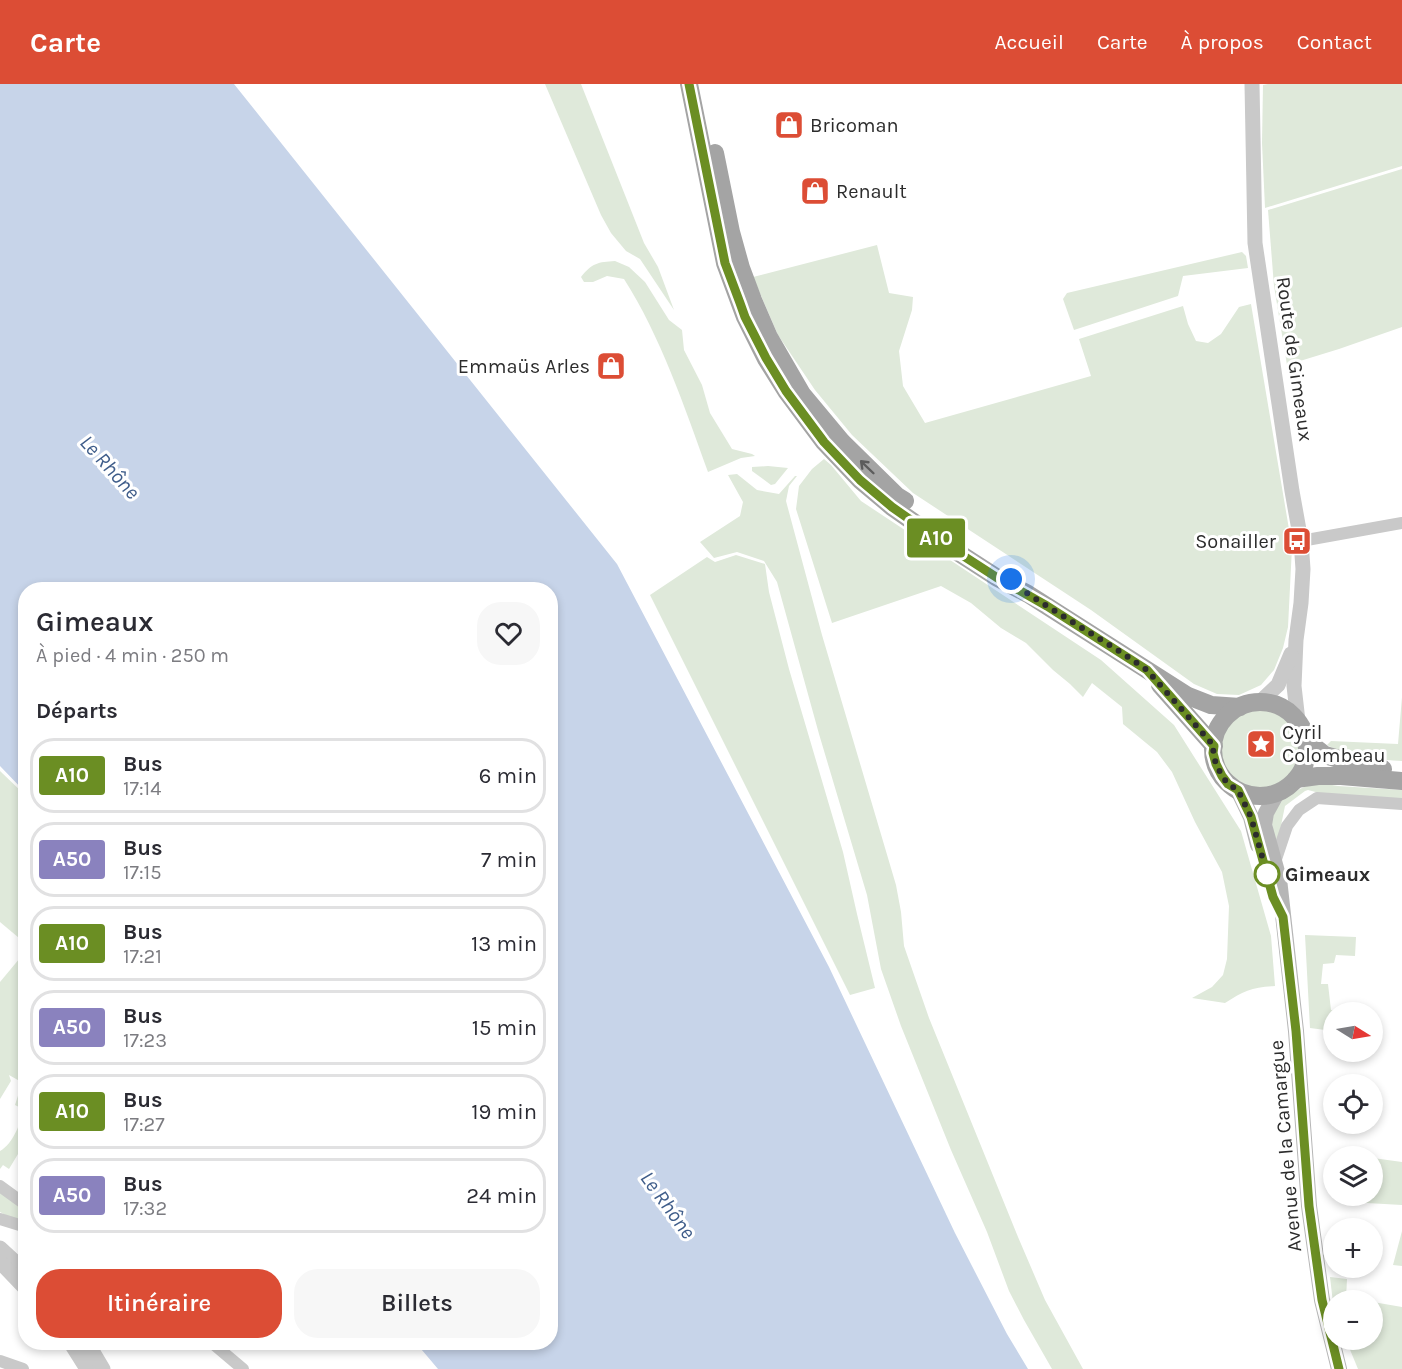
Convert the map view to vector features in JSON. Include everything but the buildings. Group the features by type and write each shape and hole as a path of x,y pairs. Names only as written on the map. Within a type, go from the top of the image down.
{"main road":[{"path":"689,84 725,263 745,317 786,391 824,442 860,480 892,507 996,577 1028,594 1188,696 1211,705 1240,707"},
{"path":"702,84 727,212 741,268 769,337 802,394 842,442 897,496 994,563 1028,594"},
{"path":"1147,670 1214,746"},
{"path":"1298,721 1293,714 1273,703 1261,701 1240,707 1219,725 1214,738 1213,753 1216,764 1228,784 1238,790 1257,796 1272,795 1283,790 1296,779 1305,763 1307,741"},
{"name":"Route de Gimeaux","path":"1298,721 1307,741"},
{"path":"1307,741 1325,755 1366,767 1402,772"},
{"path":"1296,779 1341,776 1402,781"},
{"name":"Avenue de la Camargue","path":"1238,790 1251,817 1273,897 1283,917"},
{"name":"Avenue de la Camargue","path":"1277,793 1266,813 1264,825 1279,879 1296,1031 1309,1206 1322,1300 1339,1369"}],"street":[{"name":"Route de Gimeaux","path":"1252,84 1256,243 1301,541 1303,569 1294,686 1298,721"},
{"path":"1301,541 1402,523"},
{"name":"Route de Gimeaux","path":"1261,701 1278,685 1296,640"},
{"path":"1275,864 1287,826 1299,810 1317,798 1402,804"},
{"path":"0,1186 18,1199"},
{"path":"0,1219 18,1225"},
{"path":"0,1248 18,1265"},
{"path":"0,1262 18,1280"},
{"path":"75,1350 87,1369"},
{"path":"92,1350 103,1369"},
{"path":"220,1350 243,1369"},
{"path":"0,1361 23,1369"}],"green space":[{"path":"545,84 581,84 644,243 658,267 674,310 640,259 626,251 611,233 601,215"},
{"path":"1402,84 1402,166 1265,208 1262,143 1263,85"},
{"path":"1402,169 1402,327 1287,365 1274,286 1268,210"},
{"path":"877,245 889,293 913,297 912,310 899,351 903,386 925,423 1091,376 1079,339 1183,306 1196,341 1208,343 1221,334 1239,307 1251,304 1292,547 1288,627 1274,670 1261,685 1239,695 1217,694 1194,684 1091,610 913,493 852,435 815,390 778,335 753,277"},
{"path":"1242,252 1246,256 1248,268 1183,276 1178,296 1074,330 1063,299 1067,293"},
{"path":"615,261 629,267 645,282 669,320 682,330 684,350 702,385 710,413 732,449 755,456 741,458 708,472 660,348 624,279 607,276 593,282 584,282 581,277 596,264"},
{"path":"824,459 861,501 1101,660 1174,725 1241,831 1271,936 1275,986 1248,990 1225,1003 1192,998 1212,987 1223,975 1227,959 1229,906 1222,872 1172,772 1157,752 1123,724 1122,707 1092,683 1083,697 1026,643 1001,628 971,603 941,586 832,623 796,509 799,486 812,469"},
{"path":"752,467 788,468 775,484 771,485 752,471"},
{"path":"737,474 757,490 779,494 797,476 789,486 786,501 822,635 896,885 904,946 929,1018 1018,1237 1045,1300 1083,1369 1052,1369 1024,1320 1009,1291 987,1232 901,1026 881,969 867,895 777,582 764,561 737,552 714,558 700,542 740,516 743,502 728,475"},
{"path":"736,555 765,564 769,592 789,669 843,852 875,988 850,995 650,595 707,557 715,562"},
{"path":"1402,697 1402,761 1363,757 1327,745 1331,741 1398,744"},
{"path":"1260,710 1275,713 1287,722 1296,734 1299,749 1296,764 1287,776 1275,785 1260,788 1245,785 1233,776 1224,764 1221,749 1224,734 1233,722 1245,713"},
{"path":"0,771 18,788 18,937 0,922"},
{"path":"1320,783 1402,790 1402,799 1331,796 1305,791 1285,806 1277,845 1272,817 1277,806 1297,790"},
{"path":"1305,935 1356,937 1355,956 1336,955 1334,963 1323,964 1321,984 1328,984 1330,1002 1323,1002 1323,1030 1310,1028"},
{"path":"18,960 18,1080 9,1075 11,1081 0,1099 0,982"},
{"path":"18,1127 18,1154 9,1169 3,1165 0,1169 0,1151"},
{"path":"1383,1159 1402,1162 1402,1205 1383,1204"},
{"path":"0,1189 18,1203 18,1221 0,1212"},
{"path":"1402,1231 1402,1266 1393,1265"},
{"path":"1330,1278 1347,1279 1346,1290 1332,1290"},
{"path":"1383,1304 1402,1307 1402,1369 1358,1369 1350,1350 1383,1350"}],"water":[{"name":"Le Rhône","path":"0,84 234,84 617,564 829,967 955,1233 1007,1334 1028,1369 438,1369 422,1350 558,1350 558,582 18,582 18,785 0,766"}],"bus line":[{"name":"A10","path":"689,84 725,263 745,317 786,391 824,442 860,480 892,507 996,577 1028,594 1147,670 1214,746 1213,753 1222,776 1228,784 1238,790 1251,817 1273,897 1283,917 1296,1031 1309,1206 1322,1300 1339,1369"}],"place":[{"name":"Bricoman","path":"789,125"},
{"name":"Renault","path":"815,191"},
{"name":"Emmaüs Arles","path":"611,366"},
{"name":"Sonailler","path":"1297,541"},
{"name":"Cyril Colombeau","path":"1261,744"},
{"name":"Gimeaux","path":"1267,874"}],"route":[{"path":"1011,579 1028,594 1147,670 1194,722 1214,746 1213,753 1222,776 1228,784 1238,790 1251,817 1267,874"}]}
